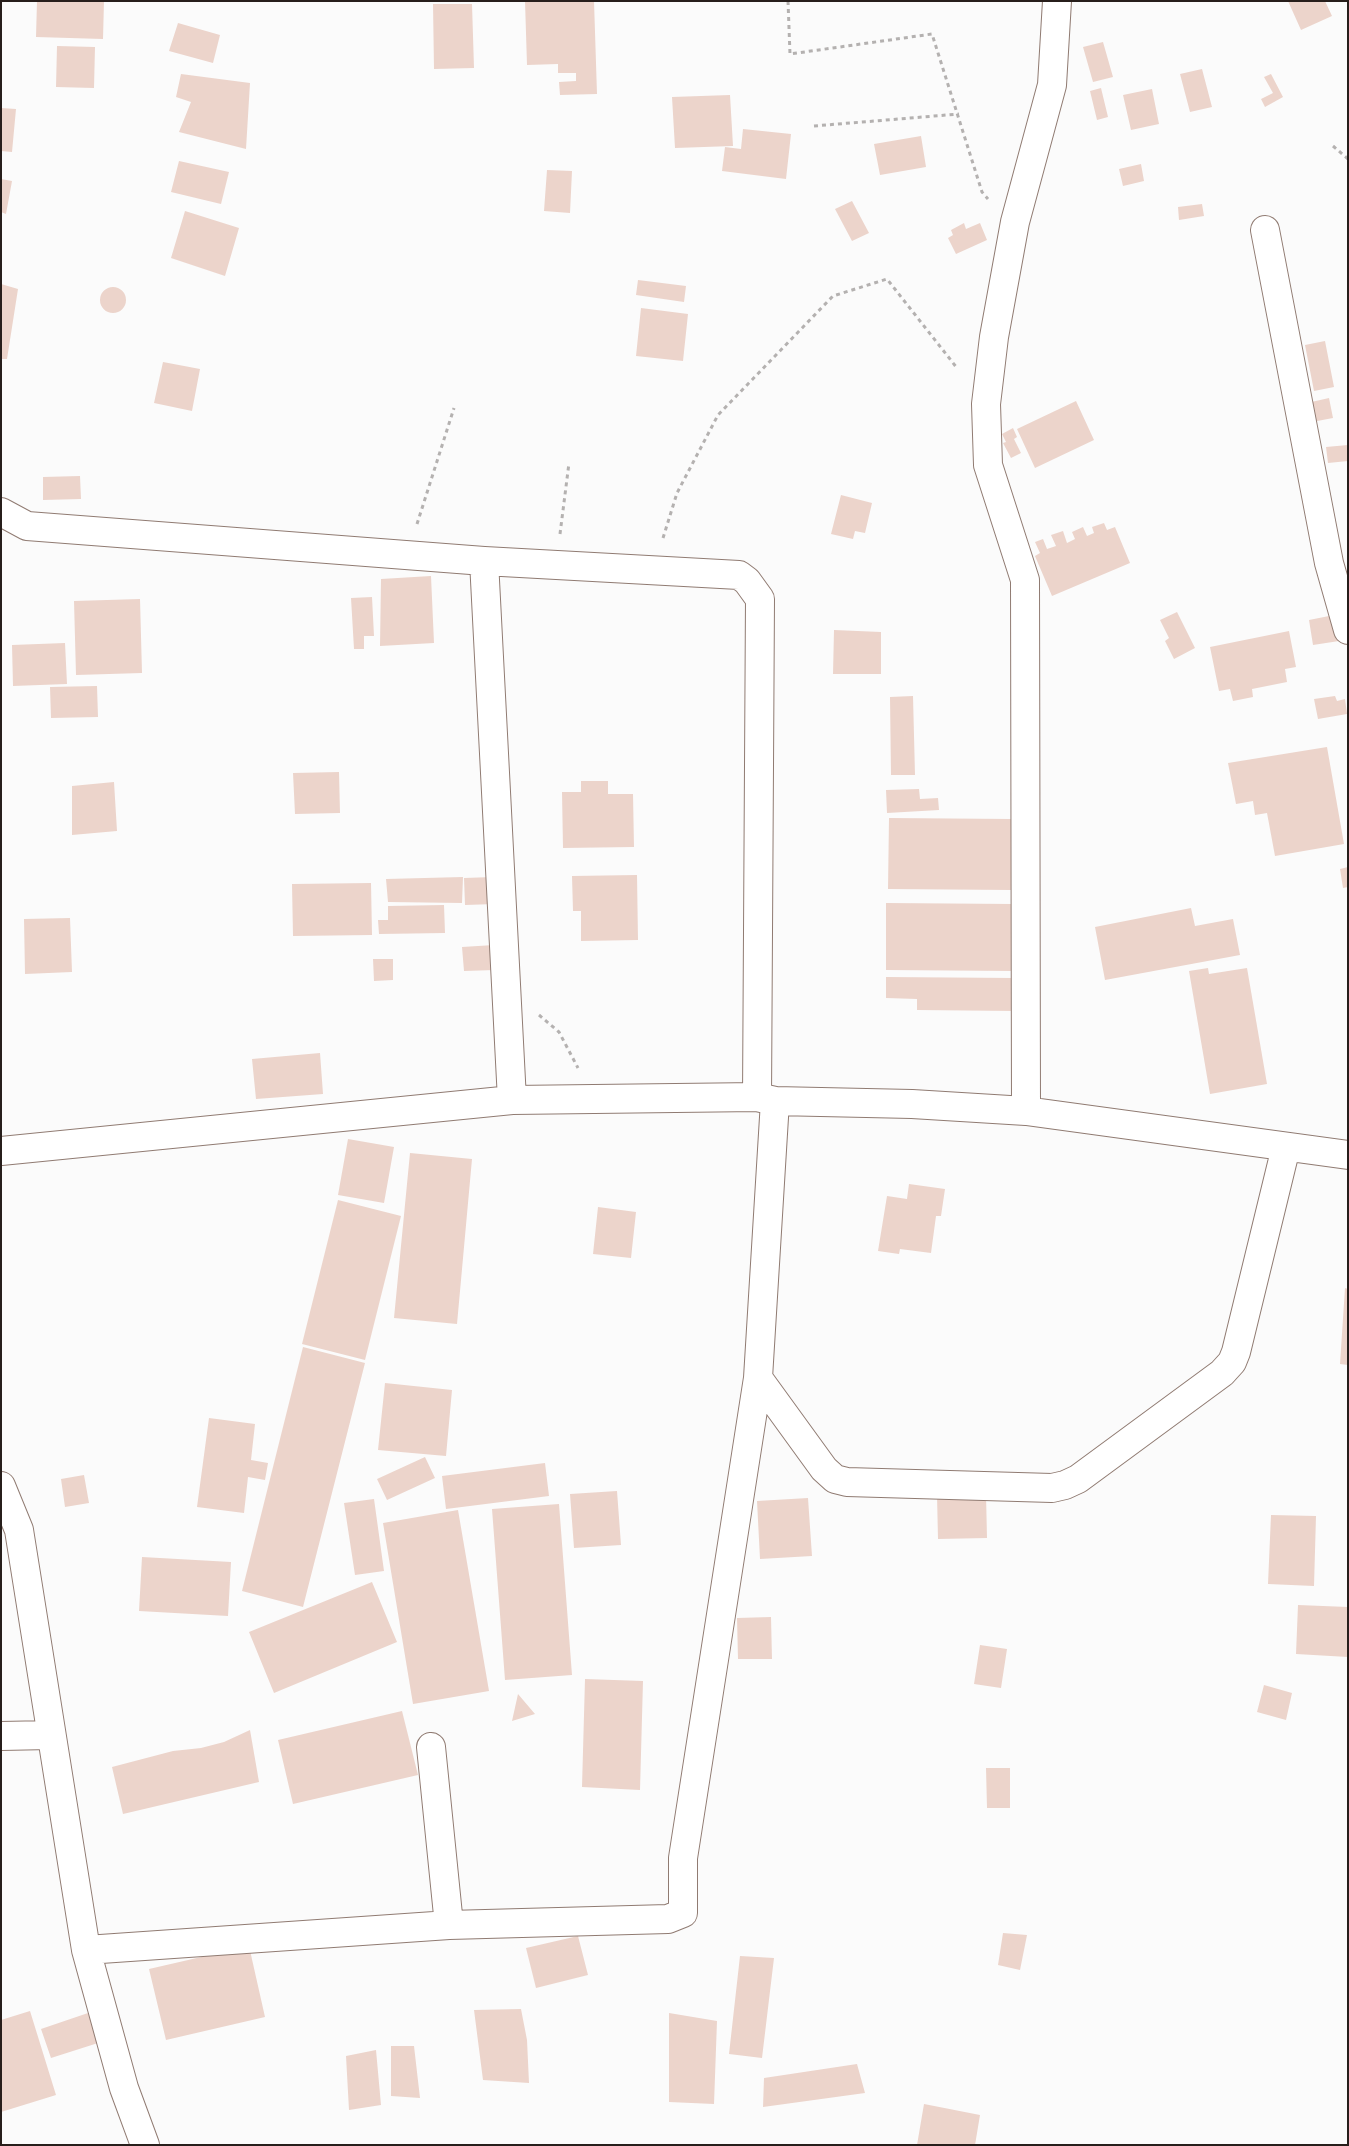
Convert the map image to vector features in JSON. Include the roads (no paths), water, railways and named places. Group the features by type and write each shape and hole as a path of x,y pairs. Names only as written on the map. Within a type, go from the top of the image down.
{"street":[{"path":"1026,1111 1025,580 988,465 986,404 994,337 1013,231 1052,85 1057,1"},
{"path":"1264,230 1329,563 1348,630"},
{"path":"1,512 27,526 484,561 740,575 747,581 760,599 766,1099 758,1378 683,1858 683,1913 668,1920 449,1925 86,1950"},
{"path":"484,561 512,1100"},
{"path":"1,1151 512,1100 766,1099 912,1104 1026,1111 1348,1155"},
{"path":"758,1378 824,1469 834,1479 857,1482 1052,1488 1065,1485 1078,1479 1222,1373 1232,1362 1286,1147"},
{"path":"1,1486 19,1530 50,1735 86,1950 124,2088 145,2145"},
{"path":"1,1736 50,1735"},
{"path":"431,1747 449,1925"}]}
